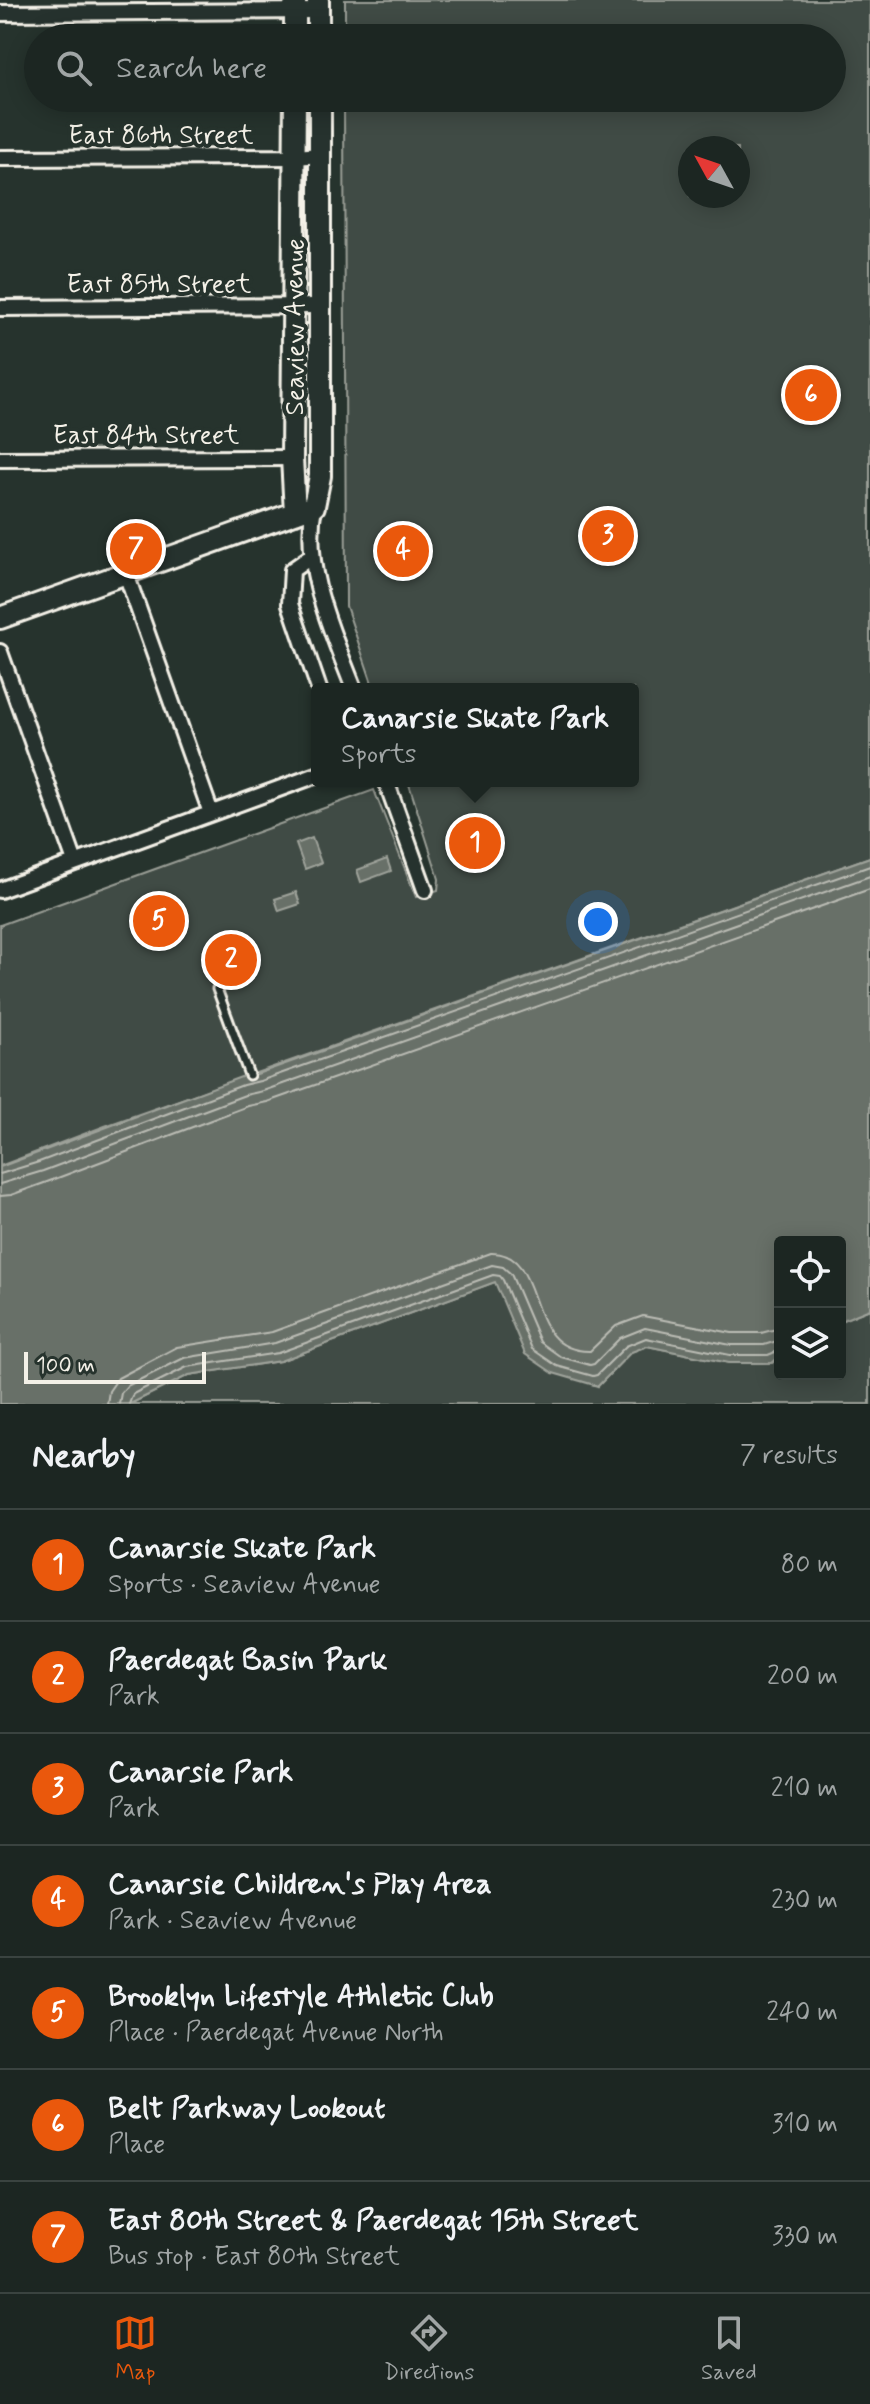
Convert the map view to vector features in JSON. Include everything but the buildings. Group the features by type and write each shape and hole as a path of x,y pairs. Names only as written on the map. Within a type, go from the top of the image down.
{"street":[{"path":"0,13 318,6"},
{"name":"Seaview Avenue","path":"295,112 292,458 311,523 312,556 321,601 352,683"},
{"name":"Seaview Avenue","path":"305,509 320,476 320,112"},
{"name":"East 86th Street","path":"0,158 321,155"},
{"name":"East 85th Street","path":"0,308 318,306"},
{"name":"East 84th Street","path":"0,459 292,458"},
{"path":"0,618 305,509"},
{"path":"312,556 292,570 290,604 317,683"},
{"path":"126,574 211,813"},
{"path":"0,652 75,862"},
{"path":"0,890 311,777"},
{"path":"388,787 425,890"}],"lane":[{"path":"217,989 249,1075"}],"shaded area":[{"path":"345,0 870,0 870,857 105,1126 0,1166 0,925 374,790 416,897 438,890 439,879 410,787 639,787 639,683 372,683 346,606 344,112 846,112 846,24 345,24"},
{"path":"495,1282 598,1386 631,1352 647,1346 729,1363 774,1361 774,1380 846,1380 846,1319 870,1309 870,1404 130,1404 189,1375 280,1361"}],"water":[{"path":"312,838 321,863 305,869 296,844"},
{"path":"870,857 870,1309 846,1319 846,1236 774,1236 772,1363 729,1363 647,1346 631,1352 598,1386 553,1373 525,1354 495,1282 280,1361 189,1375 130,1404 0,1404 0,1167 241,1077 257,1074"},
{"path":"387,859 391,871 361,882 357,870"},
{"path":"296,892 300,904 279,911 275,899"}],"place":[{"name":"Belt Parkway Lookout","path":"811,395"},
{"name":"Canarsie Park","path":"608,536"},
{"name":"East 80th Street & Paerdegat 15th Street","path":"136,549"},
{"name":"Canarsie Children's Play Area","path":"403,551"},
{"name":"Canarsie Skate Park","path":"475,843"},
{"name":"Brooklyn Lifestyle Athletic Club","path":"159,921"},
{"name":"Paerdegat Basin Park","path":"231,960"}]}
